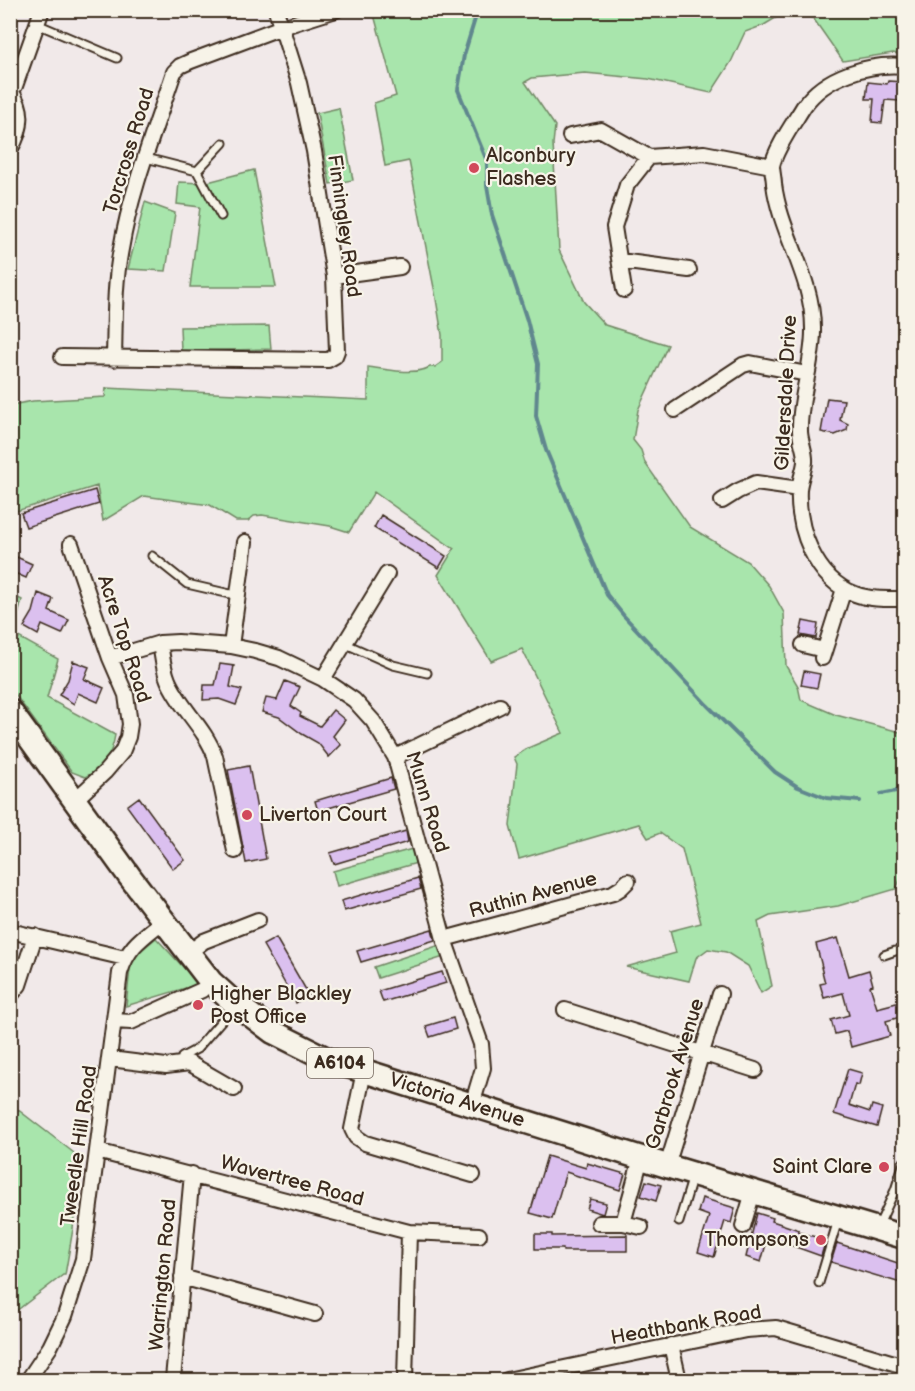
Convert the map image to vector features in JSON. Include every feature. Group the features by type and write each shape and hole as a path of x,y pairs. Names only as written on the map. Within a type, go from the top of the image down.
{"main road":[{"name":"Victoria Avenue","path":"10,711 163,921 211,982 236,1004 288,1040 329,1060 641,1158 904,1237"}],"street":[{"path":"10,150 17,139 21,121 17,100 11,90 15,86 42,10"},
{"name":"Finningley Road","path":"62,357 328,360 335,356 337,351 334,276 311,140 299,83 276,10"},
{"name":"Torcross Road","path":"114,359 116,293 121,248 133,199 177,69 191,61 282,27 336,10"},
{"path":"570,136 601,130 649,157 704,153 772,166 786,133 813,94 848,74 885,64 904,66"},
{"path":"624,290 614,227 627,185 649,157"},
{"name":"Gildersdale Drive","path":"772,166 777,206 803,279 810,304 813,328 800,431 805,460 800,489 803,526 812,555 831,578 844,589 873,599 904,599"},
{"path":"620,261 689,270"},
{"path":"334,276 400,267"},
{"path":"675,411 694,404 743,365 750,363 807,374"},
{"path":"722,501 734,485 756,483 800,489"},
{"path":"231,646 244,542"},
{"name":"Acre Top Road","path":"71,543 110,658 126,695 130,724 122,752 105,772 75,800"},
{"path":"323,679 387,574"},
{"path":"804,645 823,654 844,589"},
{"path":"160,643 163,666 168,680 211,744 235,851"},
{"name":"Munn Road","path":"110,658 160,643 231,646 279,658 323,679 354,700 362,709 381,733 395,757 444,939 482,1050 483,1068 472,1105"},
{"path":"395,757 500,706"},
{"name":"Ruthin Avenue","path":"444,939 613,893 628,881"},
{"path":"188,953 204,941 258,920"},
{"path":"10,931 124,958 134,945 163,921"},
{"path":"10,996 19,985 35,936"},
{"name":"Tweedle Hill Road","path":"28,1380 50,1347 72,1299 83,1259 120,973 124,958"},
{"path":"114,1021 131,1022 202,990 211,982"},
{"name":"Garbrook Avenue","path":"667,1166 720,994"},
{"path":"565,1010 755,1070"},
{"path":"110,1059 166,1066 189,1063 234,1089"},
{"path":"364,1071 352,1129 356,1137 364,1143 473,1175"},
{"name":"Wavertree Road","path":"97,1151 410,1232 479,1235"},
{"path":"623,1223 641,1158"},
{"name":"Warrington Road","path":"173,1379 192,1174"},
{"path":"742,1226 753,1192"},
{"path":"599,1223 623,1223 641,1227"},
{"path":"405,1380 410,1232"},
{"path":"182,1277 315,1314"},
{"name":"Heathbank Road","path":"507,1380 746,1330 776,1328 904,1366"},
{"path":"671,1345 679,1380"}],"lane":[{"path":"37,24 117,58"},
{"path":"197,171 223,143"},
{"path":"146,158 197,171 221,216"},
{"path":"152,556 187,584 239,596"},
{"path":"346,644 393,665 427,673"},
{"path":"884,955 904,948"},
{"path":"183,1064 182,1057 198,1049 236,1004"},
{"path":"877,1229 895,1190 904,1162"},
{"path":"679,1221 694,1174"},
{"path":"819,1283 838,1218"}],"green space":[{"path":"373,11 787,11 764,25 745,32 731,62 711,93 648,79 585,73 532,78 525,82 555,126 553,144 559,250 584,302 605,325 668,345 638,410 633,440 641,450 645,463 690,527 748,562 769,586 784,613 786,666 798,686 801,700 836,715 904,733 904,871 896,889 838,906 770,916 758,922 772,986 761,993 748,966 726,952 708,949 696,958 689,981 626,967 676,953 670,931 701,923 682,849 660,833 648,838 639,824 519,859 510,826 517,764 514,757 528,748 563,733 522,649 491,661 438,575 454,549 374,492 349,532 330,526 262,515 254,516 248,521 236,521 210,505 144,496 103,521 97,486 13,512 11,517 11,405 33,401 105,397 106,388 368,400 368,367 409,372 435,367 442,362 442,335 409,161 385,166 374,103 396,96"},
{"path":"787,11 904,11 904,55 893,53 843,61 813,18"},
{"path":"339,108 353,180 330,184 317,113"},
{"path":"254,170 276,287 190,287 200,207 177,204 179,182 204,183"},
{"path":"145,202 175,213 166,271 128,269"},
{"path":"269,326 271,349 181,351 180,327"},
{"path":"10,594 22,600 13,634 58,659 47,698 115,735 112,749 106,760 85,777 72,772 11,689"},
{"path":"416,848 420,862 337,886 333,871"},
{"path":"156,938 199,984 126,1006 131,959"},
{"path":"443,944 447,956 378,978 374,967"},
{"path":"10,1109 17,1109 78,1156 73,1229 65,1275 11,1315"}],"building":[{"path":"888,81 904,82 904,96 900,96 900,101 885,100 882,123 872,122 874,99 866,99 868,82 887,84"},
{"path":"827,398 844,400 840,420 848,424 847,430 835,435 821,432"},
{"path":"95,490 99,504 26,527 21,513"},
{"path":"381,515 446,556 439,568 374,528"},
{"path":"10,554 32,564 26,578 10,571"},
{"path":"38,593 53,599 49,611 69,620 62,634 42,625 38,635 24,627 33,612"},
{"path":"803,621 818,624 816,638 800,635"},
{"path":"73,661 89,667 84,679 104,688 98,702 78,693 74,704 59,695 68,680"},
{"path":"220,664 234,666 230,687 242,690 236,705 219,699 203,700 204,685 215,685"},
{"path":"804,671 820,674 817,688 801,685"},
{"path":"285,681 300,687 291,706 301,713 300,716 320,726 333,710 345,720 333,736 341,745 329,757 318,743 279,717 262,712 266,698 277,700"},
{"name":"Liverton Court","path":"249,766 266,859 246,863 228,770"},
{"path":"391,778 394,789 318,811 315,801"},
{"path":"139,797 185,860 173,869 127,806"},
{"path":"406,831 408,842 334,864 330,853"},
{"path":"418,878 421,889 344,911 341,901"},
{"path":"432,929 435,940 361,962 357,951"},
{"path":"276,938 309,995 296,1003 263,945"},
{"path":"838,938 849,976 869,970 873,985 870,986 877,1008 904,1001 904,1016 886,1021 890,1036 851,1047 847,1031 835,1034 831,1020 849,1015 843,993 824,998 820,984 825,983 816,944"},
{"path":"442,972 446,983 383,1002 379,991"},
{"path":"453,1018 456,1029 430,1037 426,1026"},
{"path":"848,1069 862,1073 859,1085 855,1084 849,1105 870,1112 872,1105 882,1108 877,1127 834,1114"},
{"path":"547,1156 586,1168 587,1163 625,1174 620,1190 566,1172 552,1219 530,1213"},
{"path":"646,1181 661,1185 656,1201 641,1196"},
{"path":"702,1198 735,1208 731,1223 725,1221 714,1257 698,1252 709,1216 698,1212"},
{"path":"590,1199 606,1203 603,1214 587,1209"},
{"path":"757,1213 799,1230 798,1232 826,1240 821,1256 768,1237 761,1262 746,1257"},
{"path":"535,1234 552,1234 552,1236 627,1235 627,1251 535,1249"},
{"path":"837,1243 904,1265 904,1284 831,1262"}],"waterway":[{"path":"469,10 475,19 464,55 458,90 487,161 487,186 492,215 527,320 538,364 536,416 546,450 607,595 707,705 775,772 798,787 826,798 860,801"},
{"path":"881,794 904,791"}],"place":[{"name":"Alconbury Flashes","path":"474,168"},
{"name":"Liverton Court","path":"247,815"},
{"name":"Higher Blackley Post Office","path":"198,1005"},
{"name":"Saint Clare","path":"884,1167"},
{"name":"Thompsons","path":"821,1240"}]}
